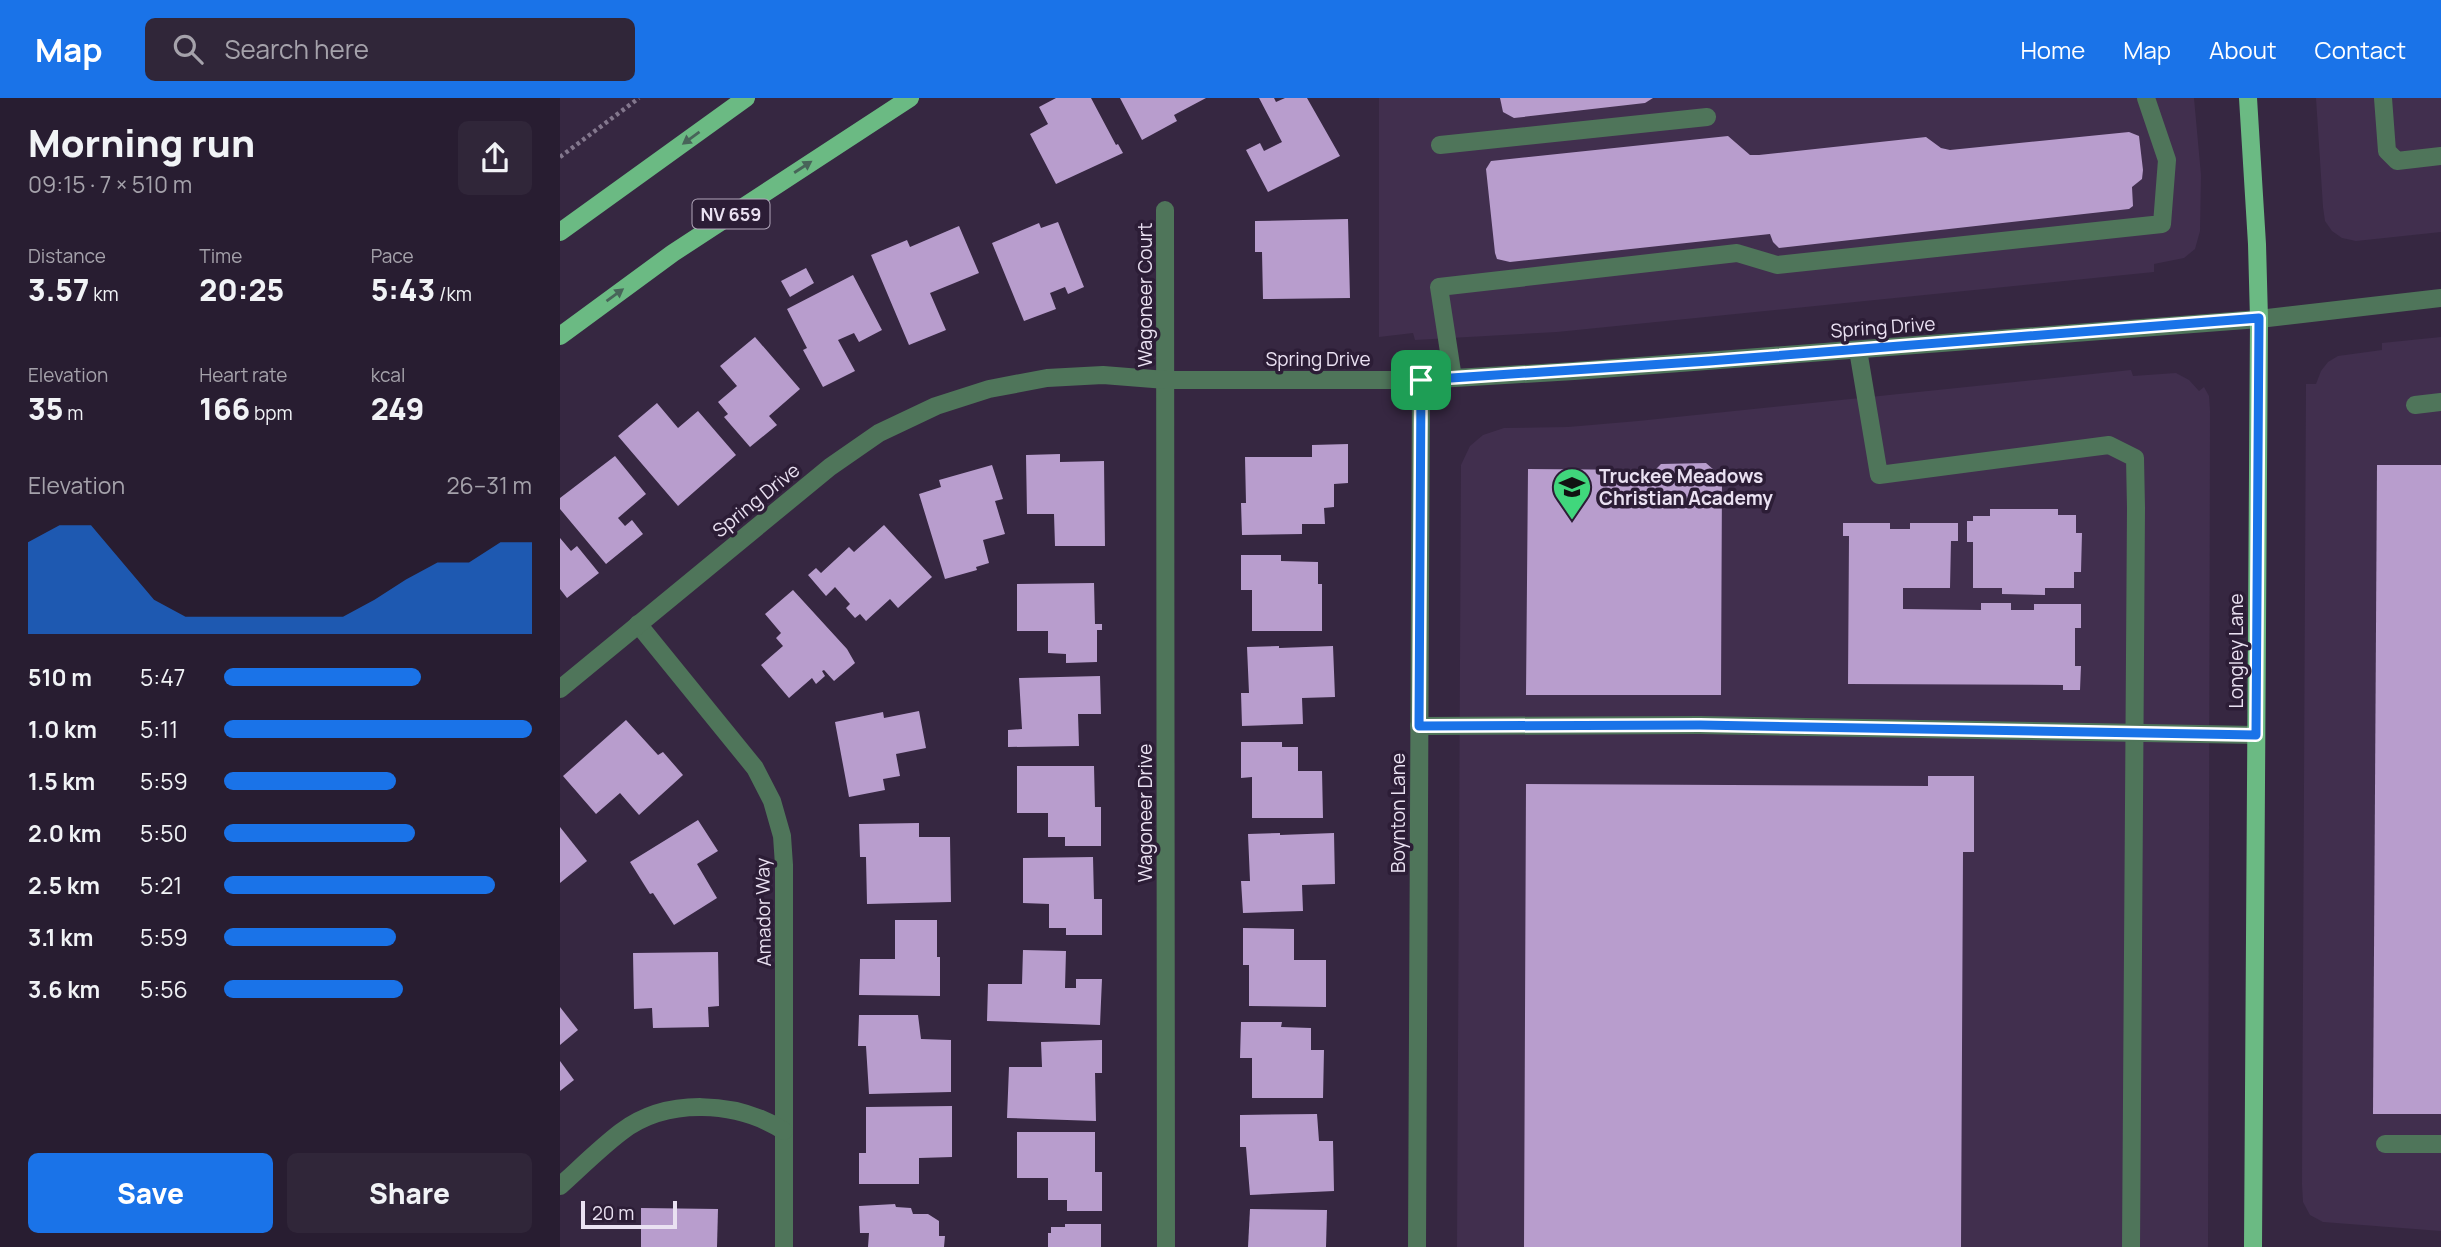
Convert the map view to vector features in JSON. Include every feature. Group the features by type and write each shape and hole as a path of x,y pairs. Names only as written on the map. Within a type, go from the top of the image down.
{"main road":[{"path":"560,232 746,98"},
{"name":"NV 659","path":"560,335 673,253 910,98"},
{"name":"Longley Lane","path":"2248,98 2259,318 2253,1247"}],"street":[{"path":"1453,378 1439,286 1737,253 1777,265 2162,223 2167,160 2146,98"},
{"path":"2383,98 2387,151 2397,161 2441,156"},
{"path":"1440,145 1707,117"},
{"name":"Wagoneer Court","path":"1165,210 1166,380"},
{"name":"Spring Drive","path":"560,689 830,467 879,433 936,406 989,388 1047,378 1103,375 1166,380 1421,380 1858,350 2259,318 2441,299"},
{"path":"1858,350 1880,475 2109,445 2135,458 2131,1247"},
{"name":"Wagoneer Drive","path":"1166,380 1166,1247"},
{"name":"Boynton Lane","path":"1417,1247 1421,380"},
{"path":"2415,405 2441,402"},
{"name":"Amador Way","path":"638,624 755,768 772,801 782,835 784,1247"},
{"path":"1419,726 1700,725 2256,735"},
{"path":"560,1186 623,1131 651,1116 682,1108 714,1107 746,1113 784,1131"},
{"path":"2385,1144 2441,1144"}],"path":[{"path":"560,158 639,98"}],"shaded area":[{"path":"1379,98 2194,98 2201,175 2200,231 2195,249 2184,258 2154,264 2154,272 1557,332 1415,340 1413,333 1379,337"},
{"path":"2316,98 2441,98 2441,232 2356,241 2342,238 2332,231 2325,221 2323,207"},
{"path":"2441,337 2441,1231 2323,1222 2310,1215 2303,1202 2302,1184 2306,384 2316,384 2328,362 2338,356 2382,350 2382,343"},
{"path":"2131,370 2133,376 2176,373 2189,380 2199,391 2204,387 2209,396 2208,1247 1457,1247 1461,465 1470,446 1483,435 1504,428 1568,427 1638,421"}],"building":[{"path":"1056,98 1091,98 1123,153 1056,184 1030,134 1048,124 1039,107"},
{"path":"1120,98 1206,98 1174,115 1177,121 1142,140"},
{"path":"1259,98 1274,98 1276,102 1285,98 1307,98 1340,156 1268,192 1246,150 1260,143 1264,151 1282,142"},
{"path":"1500,98 1653,98 1645,103 1514,118 1503,112"},
{"path":"2129,132 2139,136 2143,170 2142,179 2132,187 2133,206 2129,209 1779,248 1770,234 1510,262 1497,259 1495,253 1486,169 1491,161 1728,136 1750,155 1759,155 1926,137 1941,148 1950,150"},
{"path":"1348,219 1350,298 1263,299 1262,252 1255,252 1255,221"},
{"path":"1058,222 1084,287 1068,294 1065,287 1050,293 1056,309 1024,321 992,243 1039,223 1041,228"},
{"path":"959,226 979,273 930,293 946,330 909,345 871,255 907,240 910,247"},
{"path":"806,268 814,283 790,297 781,281"},
{"path":"853,275 882,330 859,342 854,333 838,340 855,371 823,387 803,350 807,348 787,309"},
{"path":"755,337 800,389 769,416 777,425 750,447 724,417 728,414 718,402 737,386 720,366"},
{"path":"657,403 678,428 698,411 736,455 678,506 618,436"},
{"path":"1348,444 1348,483 1334,484 1334,507 1324,508 1325,524 1302,524 1302,534 1242,535 1241,503 1246,503 1245,457 1312,457 1312,445"},
{"path":"1060,454 1060,462 1104,461 1105,546 1055,546 1054,514 1027,514 1026,455"},
{"path":"615,456 646,494 618,518 625,526 632,520 643,534 606,564 560,509 560,498"},
{"path":"1706,463 1722,477 1721,695 1526,695 1528,469 1655,470 1661,464"},
{"path":"992,465 1003,499 995,501 1005,534 983,540 989,563 976,567 977,570 945,579 919,494 941,487 939,480"},
{"path":"2377,465 2441,465 2441,1114 2373,1114"},
{"path":"1990,509 2058,509 2058,515 2076,515 2076,533 2082,533 2081,572 2074,572 2074,588 2045,588 2045,595 2002,594 2002,588 1973,588 1973,542 1967,542 1967,521 1973,521 1973,516 1990,516"},
{"path":"1843,523 1890,523 1890,529 1910,529 1910,523 1958,523 1958,541 1951,541 1950,588 1903,588 1903,609 1981,610 1981,603 2011,603 2011,610 2034,610 2034,604 2081,604 2081,628 2075,628 2075,666 2081,666 2080,690 2063,690 2063,685 1848,684 1849,536 1843,536"},
{"path":"884,525 932,577 898,608 890,599 866,621 860,614 855,618 846,608 850,604 835,587 826,596 808,575 816,568 821,573 849,547 854,552"},
{"path":"560,538 571,551 577,546 599,573 567,598 560,589"},
{"path":"1241,555 1281,555 1281,561 1318,562 1318,584 1322,584 1322,631 1252,631 1252,590 1241,590"},
{"path":"1094,583 1095,624 1102,624 1102,630 1097,630 1097,662 1066,663 1066,654 1048,653 1048,631 1017,631 1017,584"},
{"path":"793,590 847,649 855,663 834,681 822,671 825,676 816,684 812,678 789,698 761,665 783,646 776,638 781,633 765,614"},
{"path":"1333,646 1335,697 1302,698 1303,724 1242,726 1241,693 1249,693 1247,647"},
{"path":"1100,676 1101,714 1078,714 1079,746 1008,747 1008,730 1022,729 1019,678"},
{"path":"919,711 926,748 896,754 900,776 883,779 885,790 849,797 835,722 883,712 884,718"},
{"path":"626,720 658,755 663,752 683,775 639,815 620,793 596,814 563,776"},
{"path":"1241,742 1282,742 1282,747 1298,747 1298,771 1322,771 1323,818 1252,818 1252,777 1241,778"},
{"path":"1017,766 1094,766 1095,807 1101,807 1101,846 1065,846 1065,837 1048,837 1048,813 1017,813"},
{"path":"1928,776 1974,776 1974,852 1963,852 1961,1247 1524,1247 1526,784 1928,786"},
{"path":"698,820 718,851 697,864 717,898 674,925 630,862"},
{"path":"919,823 919,837 950,837 951,902 867,904 866,857 860,857 859,824"},
{"path":"560,827 587,861 560,883"},
{"path":"1334,833 1335,884 1302,885 1303,911 1243,913 1241,881 1250,881 1248,834"},
{"path":"1093,857 1094,899 1102,899 1102,935 1066,935 1066,928 1049,928 1049,904 1023,903 1023,858"},
{"path":"895,920 937,920 940,996 859,995 860,959 895,959"},
{"path":"1243,928 1294,929 1294,960 1326,960 1326,1007 1249,1006 1249,965 1243,965"},
{"path":"1023,950 1066,951 1065,988 1076,988 1076,979 1102,979 1100,1025 987,1021 988,984 1022,984"},
{"path":"718,952 719,1006 708,1007 709,1027 653,1028 652,1008 634,1009 633,953"},
{"path":"560,1007 578,1030 560,1045"},
{"path":"859,1015 918,1015 921,1039 951,1040 951,1092 869,1094 866,1046 858,1046"},
{"path":"1241,1022 1282,1022 1281,1027 1311,1028 1311,1050 1324,1050 1323,1098 1252,1098 1252,1058 1240,1058"},
{"path":"1102,1040 1102,1073 1095,1073 1096,1121 1007,1118 1009,1067 1042,1067 1041,1042"},
{"path":"560,1061 574,1080 560,1091"},
{"path":"952,1106 952,1157 919,1158 919,1184 859,1184 859,1153 866,1153 866,1107"},
{"path":"1317,1114 1319,1141 1333,1141 1334,1191 1250,1195 1246,1147 1240,1147 1240,1115"},
{"path":"1017,1132 1095,1132 1095,1172 1102,1172 1102,1211 1067,1211 1067,1200 1048,1200 1048,1178 1017,1178"},
{"path":"895,1204 896,1207 911,1208 913,1214 928,1214 939,1221 939,1236 945,1236 944,1247 868,1247 869,1233 860,1233 859,1206"},
{"path":"641,1208 718,1209 717,1247 641,1247"},
{"path":"1250,1209 1327,1210 1326,1247 1248,1247"},
{"path":"1065,1224 1101,1224 1101,1247 1048,1247 1051,1227 1065,1227"}],"place":[{"name":"Truckee Meadows Christian Academy","path":"1572,521"}],"route":[{"path":"2259,318 2256,735 1700,725 1419,726 1421,380 1574,371 2259,318"}]}
